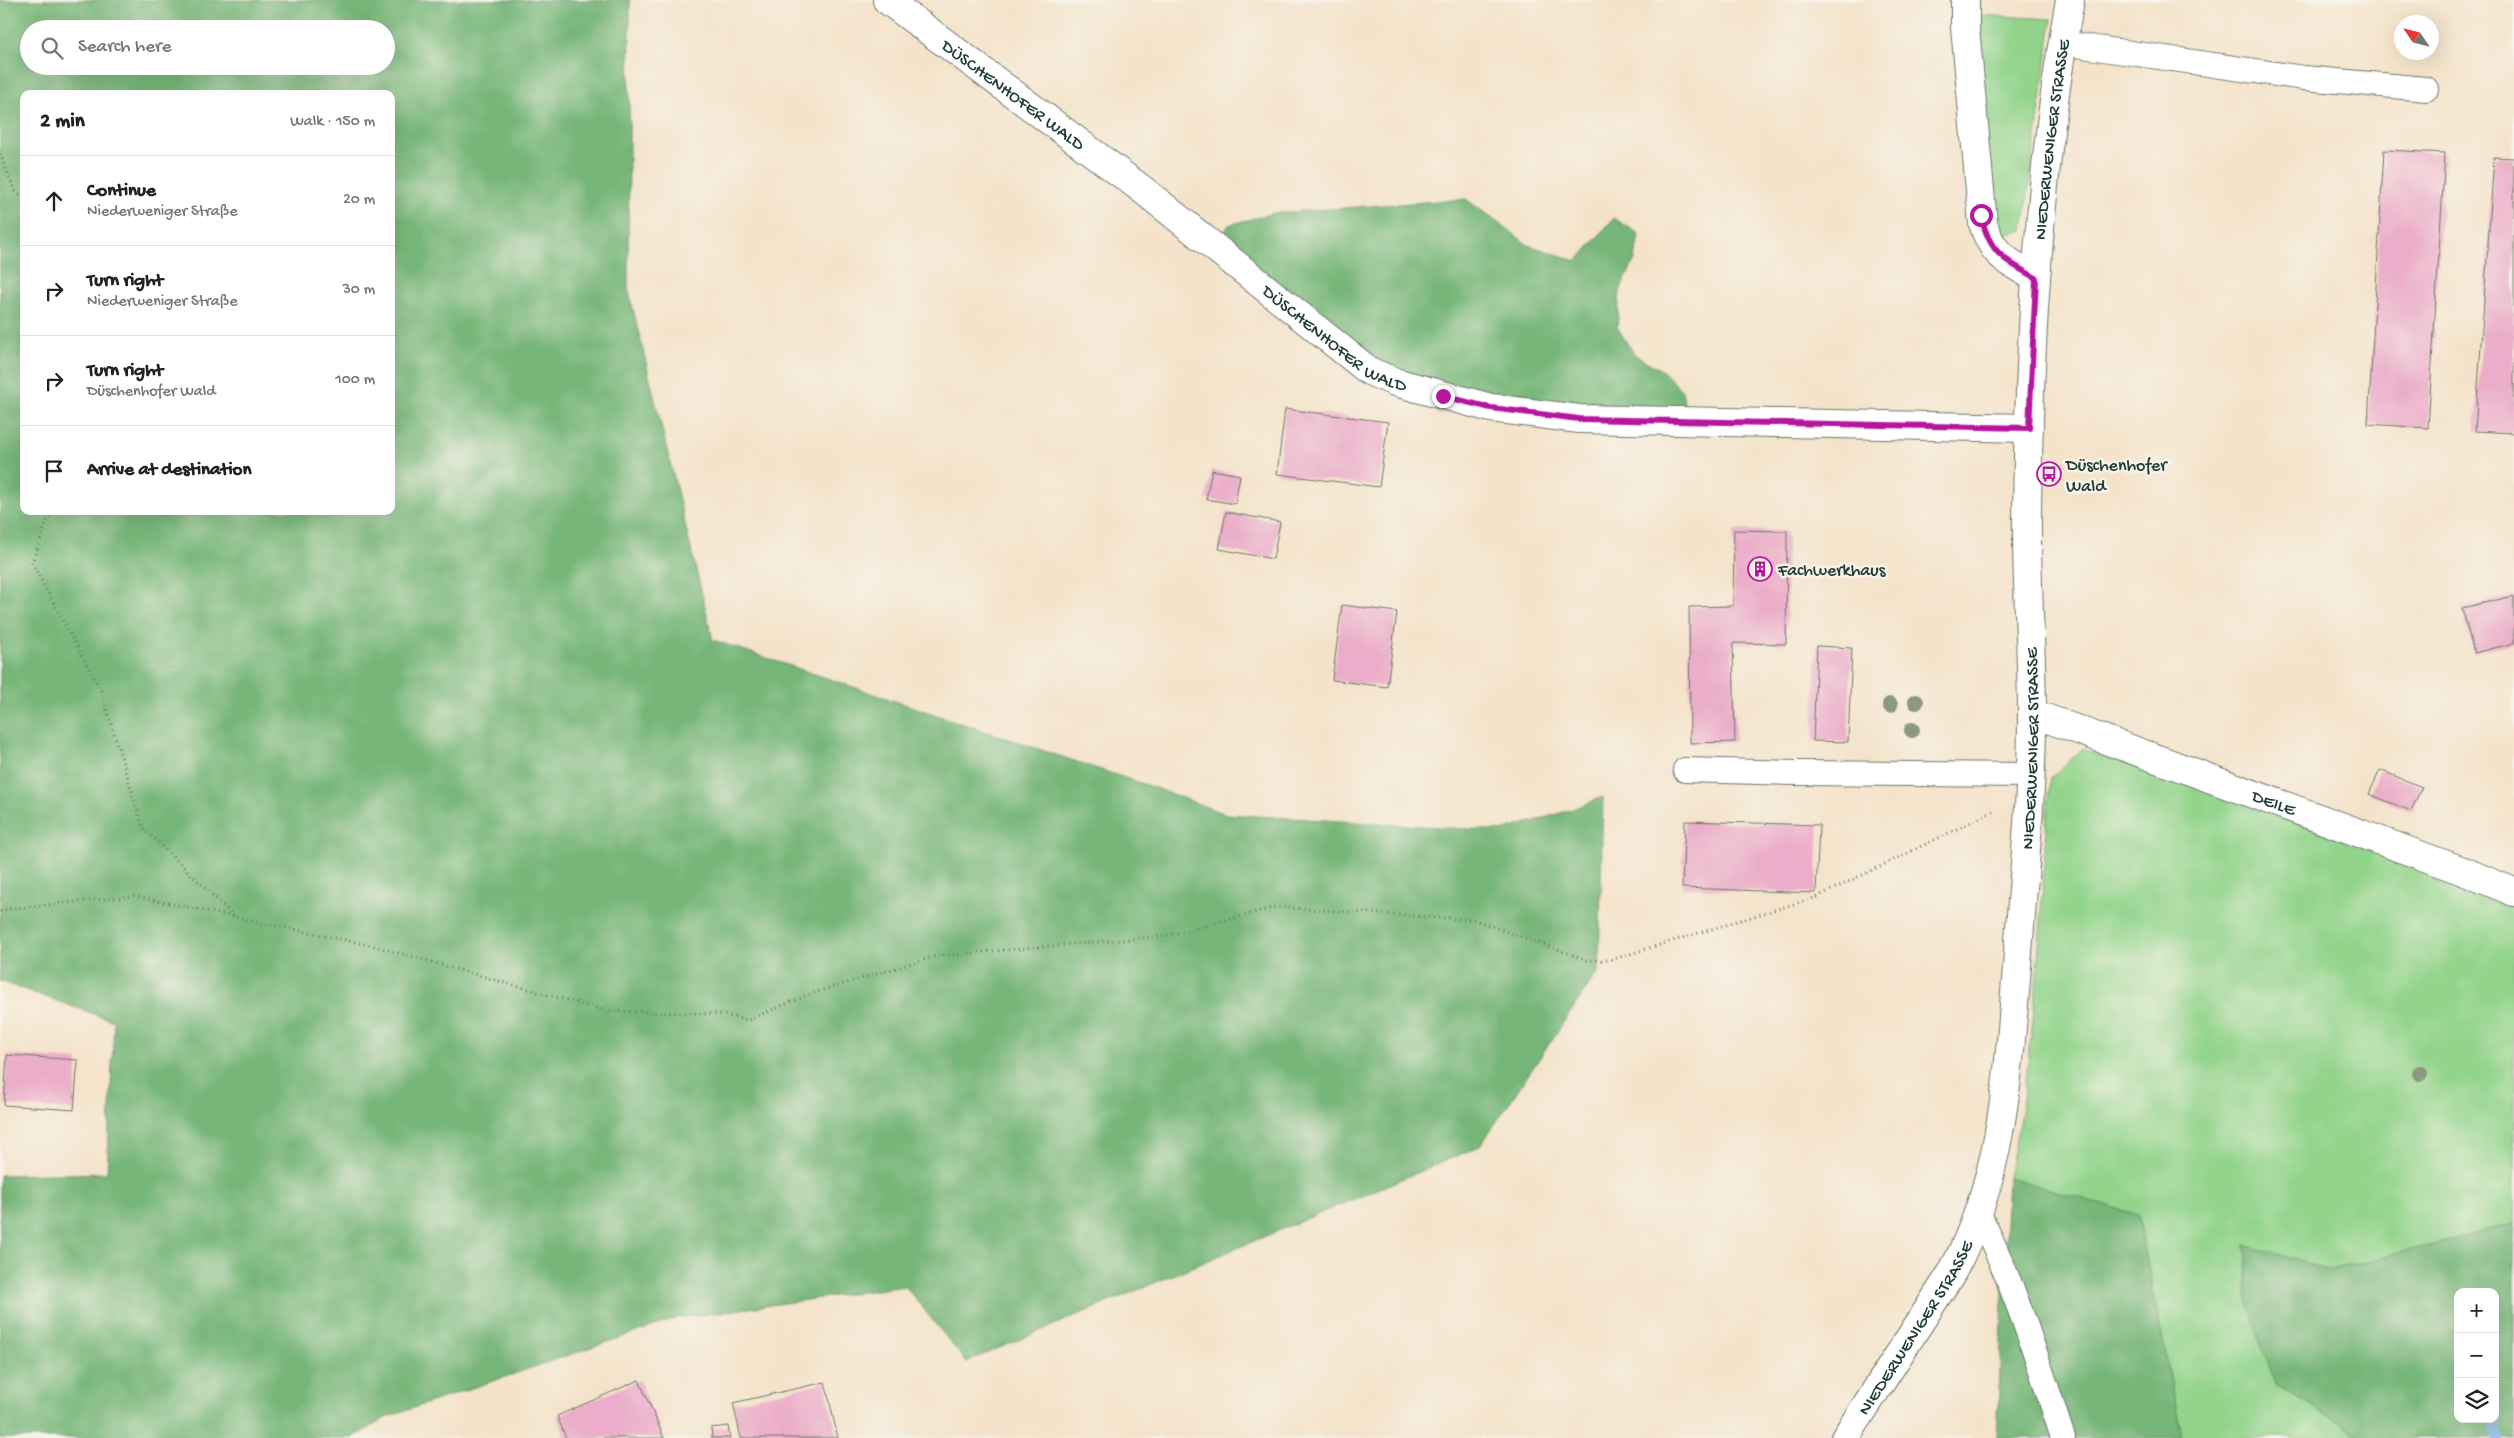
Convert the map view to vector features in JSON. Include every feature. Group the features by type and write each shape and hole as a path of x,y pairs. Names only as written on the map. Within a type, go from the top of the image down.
{"street":[{"name":"DÜSCHENHOFER WALD","path":"887,0 1143,190 1369,371 1395,382 1491,408 1579,419 2029,428"},
{"path":"1965,0 1965,27 1983,223 1991,244 2000,257 2036,278"},
{"name":"NIEDERWENIGER STRASSE","path":"1845,1438 1951,1274 1967,1246 1979,1214 1995,1158 2003,1116 2030,785 2032,713 2027,517 2036,278 2049,133 2070,0"},
{"name":"DEILE","path":"2032,713 2463,871 2514,892"}],"lane":[{"path":"2062,43 2304,78 2426,89"},
{"path":"1685,770 1795,773 2030,785"},
{"name":"NIEDERWENIGER STRASSE","path":"1979,1214 2003,1263 2026,1324 2063,1438"}],"path":[{"path":"0,154 15,191 20,194"},
{"path":"50,515 32,563 100,691 144,828 234,916"},
{"path":"0,912 7,909 134,896 374,946 606,1011 718,1014 748,1020 810,994 936,956 1167,936 1276,907 1474,920 1587,960 1610,960 1817,897 2030,785"}],"green space":[{"path":"0,0 630,0 628,288 713,640 1155,788 1226,814 1502,831 1573,809 1603,797 1599,970 1480,1146 966,1362 905,1286 678,1318 387,1417 352,1438 0,1438 0,1175 107,1173 114,1021 0,981"},
{"path":"1975,15 2052,19 2023,230 2005,235 1991,221"},
{"path":"1466,199 1528,245 1577,261 1614,218 1639,234 1635,259 1620,291 1617,327 1635,355 1663,371 1682,391 1686,418 1580,417 1396,381 1219,245 1228,225 1275,213"},
{"path":"2082,749 2462,873 2514,894 2514,1224 2331,1270 2245,1246 2275,1385 2366,1438 2182,1438 2138,1215 2008,1177 2018,1130 2031,1036 2036,988 2048,797 2051,778"},
{"path":"2008,1177 2138,1215 2182,1438 1997,1438"},
{"path":"2514,1224 2514,1438 2366,1438 2275,1385 2249,1306 2245,1245 2331,1270"}],"building":[{"path":"2384,150 2445,153 2428,428 2368,424"},
{"path":"2494,157 2514,158 2514,433 2475,431"},
{"path":"1285,409 1388,422 1379,487 1277,474"},
{"path":"1212,470 1240,475 1235,504 1206,499"},
{"path":"1226,512 1280,522 1273,559 1219,549"},
{"path":"1734,530 1787,531 1786,644 1733,643 1735,742 1690,743 1689,607 1733,606"},
{"path":"2514,596 2514,643 2474,653 2462,608"},
{"path":"1342,605 1397,612 1387,687 1332,680"},
{"path":"1817,646 1852,648 1848,742 1813,741"},
{"path":"2380,770 2422,787 2411,811 2369,794"},
{"path":"1685,821 1819,825 1816,893 1682,888"},
{"path":"7,1055 78,1060 74,1110 4,1105"},
{"path":"639,1380 664,1438 566,1438 557,1416"},
{"path":"825,1382 838,1438 741,1438 733,1403"},
{"path":"728,1426 730,1438 712,1438 711,1428"}],"waterway":[{"name":"DEILE","path":"2495,1423 2498,1438"}],"place":[{"name":"Düschenhofer Wald","path":"2049,474"},
{"name":"Fachwerkhaus","path":"1760,569"}],"route":[{"path":"1443,396 1491,408 1579,419 2029,428 2036,278 2000,257 1986,234 1981,215"}]}
